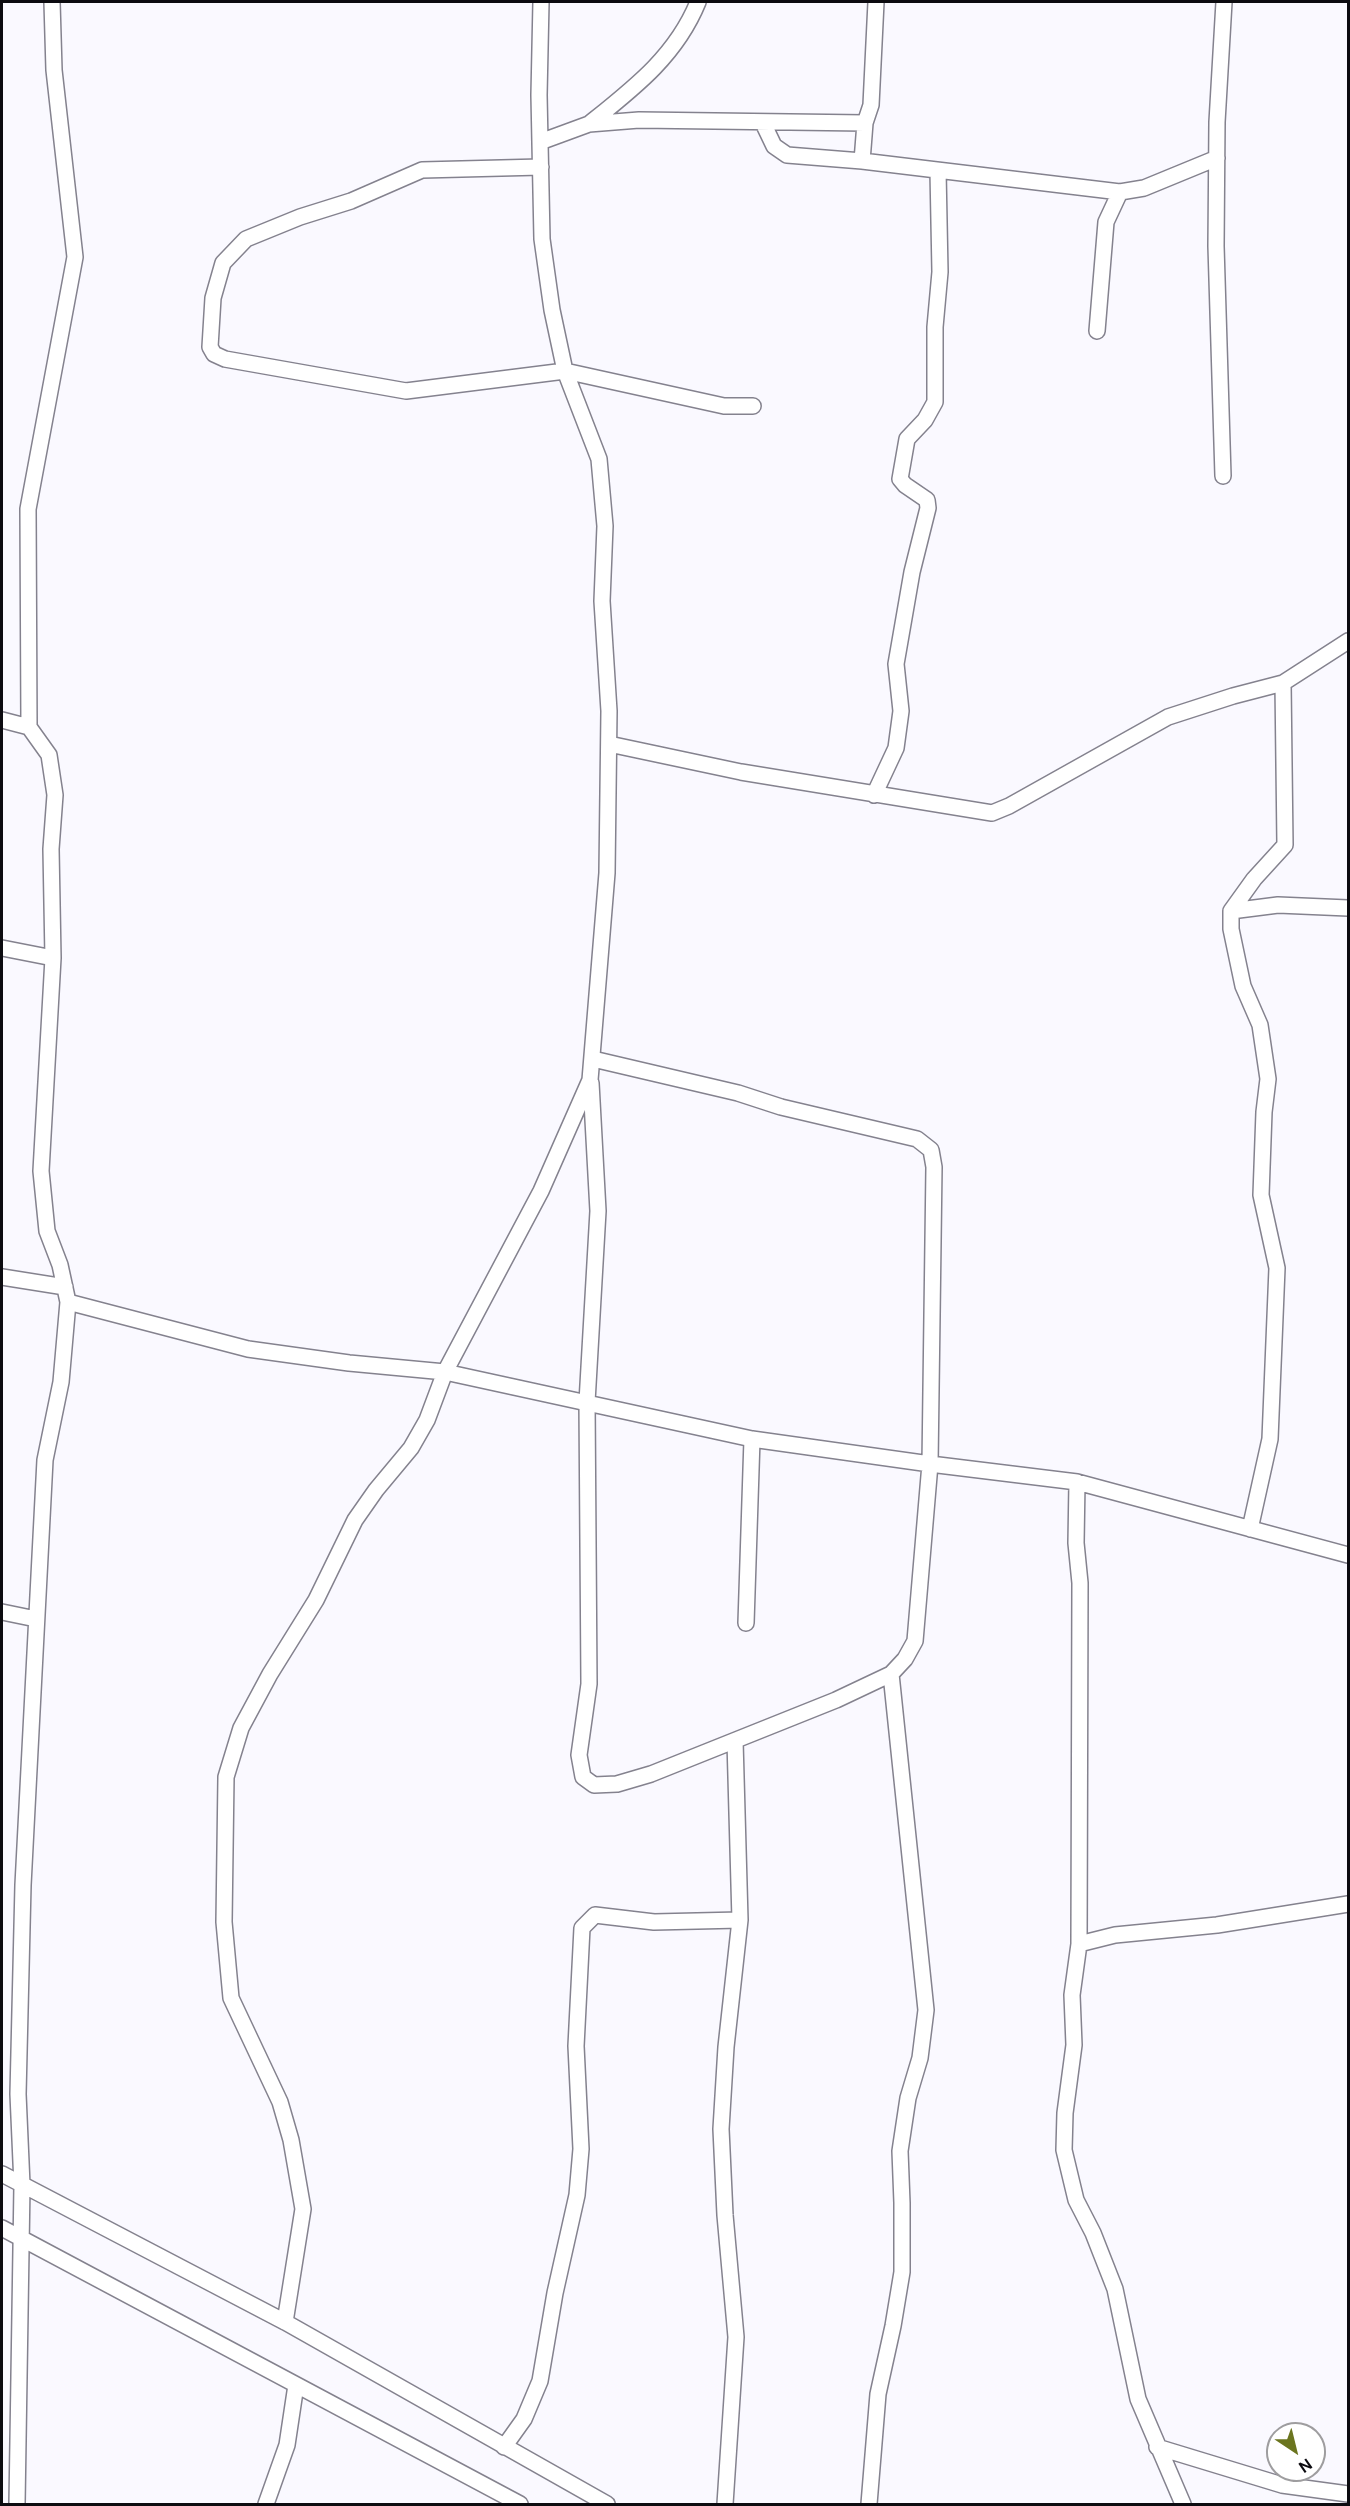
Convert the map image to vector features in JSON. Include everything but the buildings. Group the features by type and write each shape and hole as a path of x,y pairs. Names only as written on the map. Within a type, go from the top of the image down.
{"street":[{"path":"17,2505 22,2185 18,2094 23,1885 45,1460 60,1382 67,1295 60,1265 47,1231 41,1171 54,958 51,849 55,795 49,755 29,727 28,509 75,257 54,70 52,2"},
{"path":"541,2 539,26 542,239 552,310 565,371 599,459 605,526 602,600 609,711 607,873 590,1080 598,1211 587,1402 589,1684 579,1755 583,1777 594,1785 617,1784 651,1774 836,1700 891,1674 905,1659 915,1641 930,1464 934,1167 931,1150 917,1139 781,1107 738,1093 592,1059"},
{"path":"589,124 645,80 673,48 689,24 698,2"},
{"path":"862,161 865,123 871,105 876,2"},
{"path":"1223,476 1216,246 1217,158 1224,2"},
{"path":"540,142 589,124 639,120 865,123"},
{"path":"763,123 774,146 787,155 862,161 1120,192 1144,188 1217,158"},
{"path":"541,167 422,170 351,201 300,217 246,239 223,263 213,298 210,348 214,354 225,359 406,391 565,371 724,406 753,406"},
{"path":"874,795 896,748 901,711 896,664 912,572 928,508 927,500 905,486 900,479 907,439 925,420 935,402 935,327 940,272 938,171"},
{"path":"1097,331 1106,222 1120,192"},
{"path":"609,744 741,772 992,813 1009,806 1168,717 1283,683 1348,641"},
{"path":"1250,1529 1270,1439 1277,1268 1261,1195 1264,1112 1268,1079 1260,1025 1243,986 1231,929 1231,911 1254,879 1285,845 1283,683"},
{"path":"2,720 29,727"},
{"path":"1231,911 1278,905 1348,908"},
{"path":"2,948 54,958"},
{"path":"285,2322 303,2209 291,2140 280,2102 231,1998 224,1922 226,1777 241,1728 270,1674 316,1600 355,1520 376,1490 411,1448 427,1420 446,1372 541,1191 590,1080"},
{"path":"2,1277 248,1349 349,1363 446,1372 752,1439 1077,1482 1348,1555"},
{"path":"746,1623 752,1439"},
{"path":"1077,1482 1076,1543 1080,1583 1079,1944 1072,1995 1074,2045 1065,2113 1064,2150 1076,2200 1093,2233 1115,2289 1138,2399 1183,2505"},
{"path":"2,1612 36,1619"},
{"path":"869,2505 878,2394 902,2272 900,2151 908,2098 920,2058 926,2010 891,1674"},
{"path":"725,2505 736,2337 725,2215 721,2129 726,2047 740,1920 735,1741"},
{"path":"1079,1944 1115,1935 1217,1925 1348,1904"},
{"path":"504,2447 524,2419 540,2380 555,2293 577,2195 581,2149 576,2046 582,1928 595,1915 654,1922 740,1920"},
{"path":"2,2174 285,2322 607,2505"},
{"path":"2,2228 519,2505"},
{"path":"266,2505 287,2445 296,2385"},
{"path":"1158,2447 1282,2485 1348,2494"}]}
